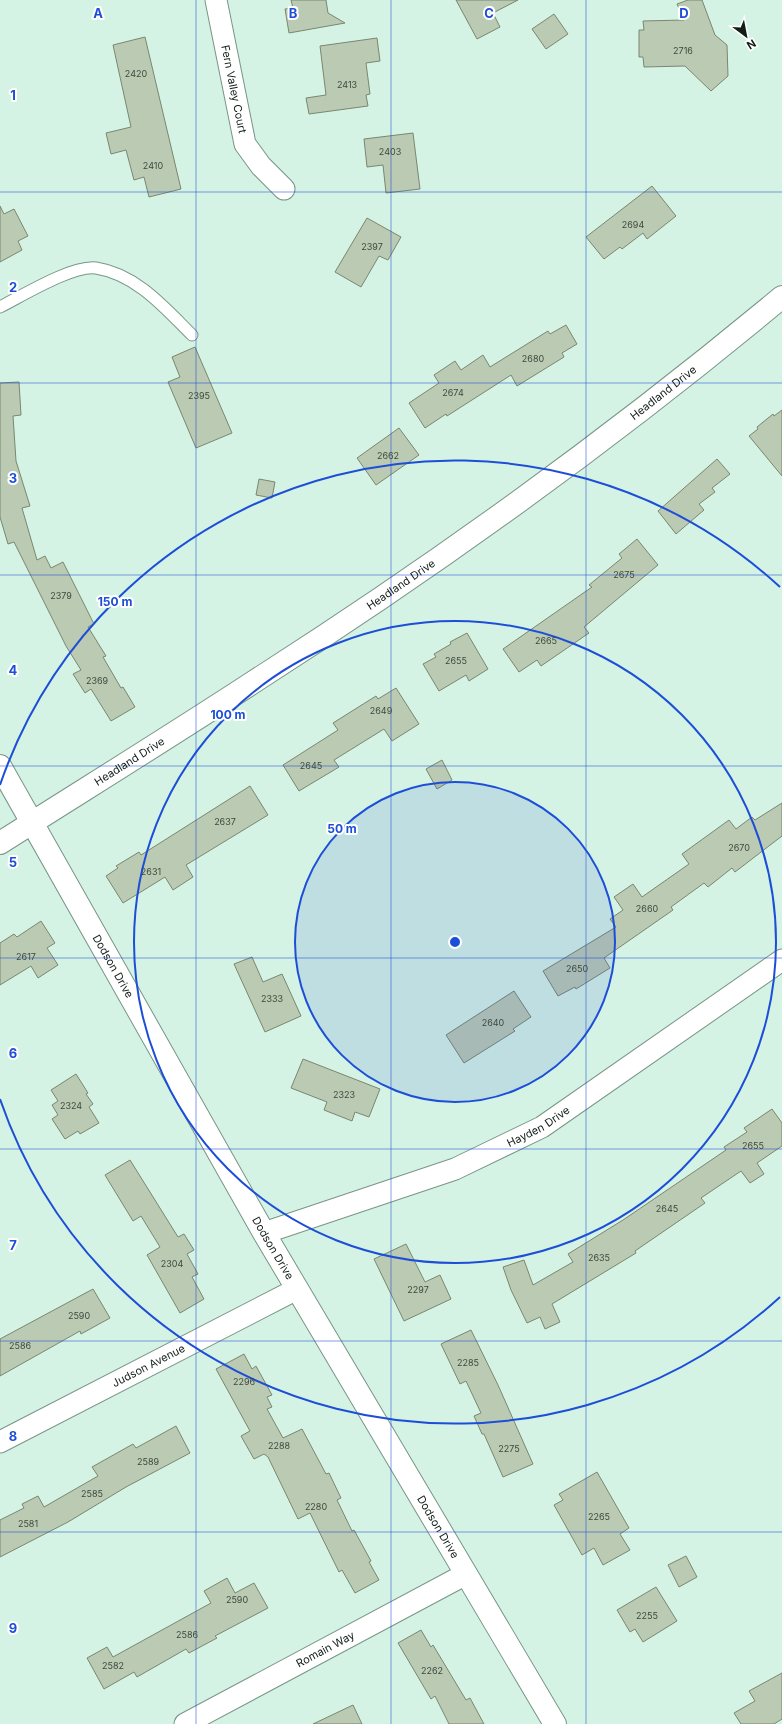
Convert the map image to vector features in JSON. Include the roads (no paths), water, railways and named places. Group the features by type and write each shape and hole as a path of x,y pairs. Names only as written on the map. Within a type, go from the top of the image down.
{"street":[{"name":"Fern Valley Court","path":"216,0 245,144 261,166 284,189"},
{"name":"Headland Drive","path":"0,843 257,680 406,580 561,470 722,347 782,296"},
{"name":"Dodson Drive","path":"0,766 264,1233 556,1724"},
{"name":"Hayden Drive","path":"264,1233 455,1169 542,1127 782,960"},
{"name":"Judson Avenue","path":"0,1442 297,1288"},
{"name":"Romain Way","path":"185,1724 466,1574"}],"lane":[{"path":"0,307 71,272 95,268 125,277 161,302 192,335"}]}
